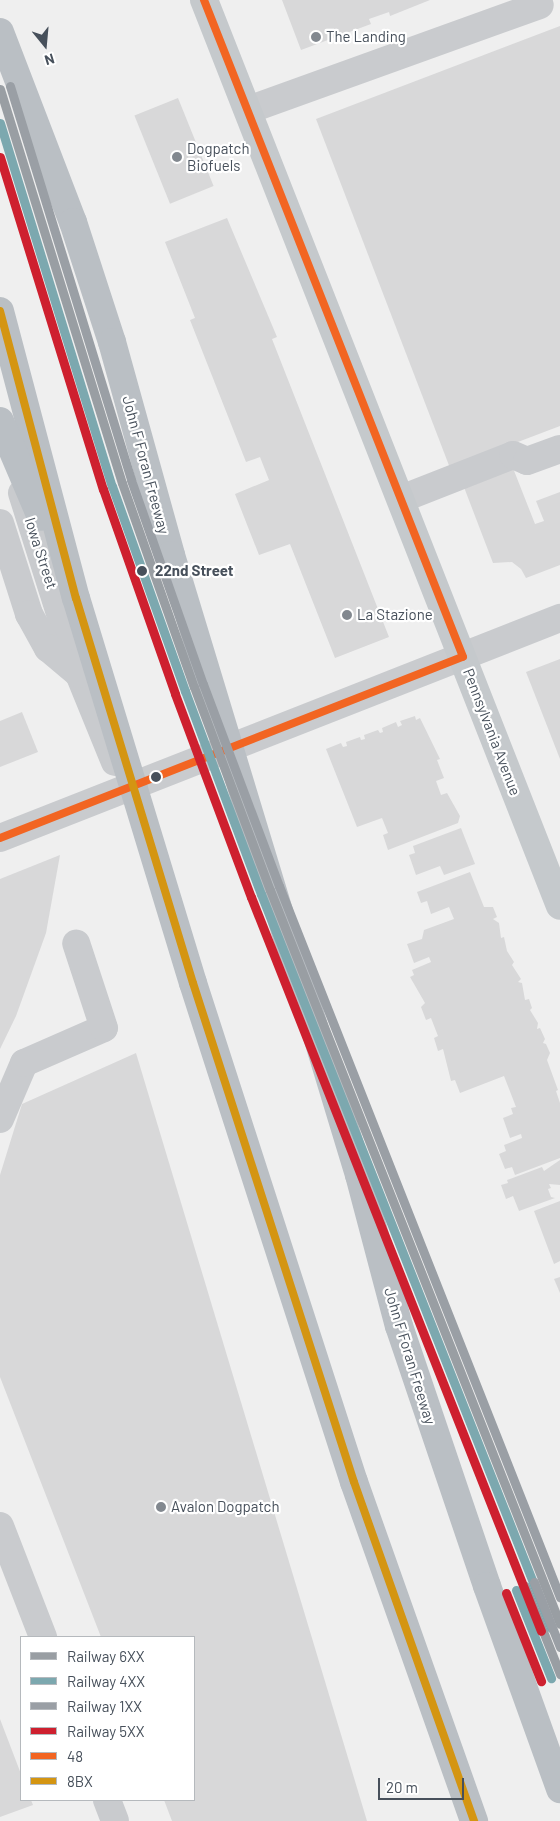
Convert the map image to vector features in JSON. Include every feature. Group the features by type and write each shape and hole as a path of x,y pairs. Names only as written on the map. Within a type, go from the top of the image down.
{"highway":[{"path":"0,25 24,91"},
{"name":"John F Foran Freeway","path":"0,32 73,222 112,342 171,555 359,1175 399,1326 487,1586 560,1788"},
{"path":"0,312 76,598 193,983 314,1360 395,1602 474,1821"},
{"path":"0,421 76,598"}],"main road":[{"name":"Pennsylvania Avenue","path":"204,0 560,906"}],"street":[{"path":"248,110 540,5"},
{"name":"Iowa Street","path":"0,433 79,674 134,786"},
{"path":"401,498 513,455 527,461 560,449"},
{"name":"Iowa Street","path":"0,523 29,614 48,648 79,674"},
{"path":"0,838 288,727 560,618"},
{"path":"0,1119 24,1063 104,1028 76,943"},
{"path":"0,1526 44,1636"},
{"path":"107,1801 115,1821"}],"building":[{"name":"The Landing","path":"282,0 430,0 390,16 389,12 369,19 371,24 301,50"},
{"path":"560,26 560,426 450,468 316,119"},
{"path":"178,98 214,186 170,204 134,116"},
{"path":"227,218 277,337 272,339 389,637 335,658 290,544 259,555 235,494 269,480 260,457 246,462 190,320 195,318 165,242"},
{"path":"511,463 535,524 544,521 536,501 560,492 560,565 526,578 521,569 512,562 493,563 462,482"},
{"path":"560,659 560,759 526,672"},
{"path":"22,712 38,752 0,767 0,721"},
{"path":"415,716 416,720 420,718 440,759 437,760 444,778 436,781 441,795 447,793 460,816 458,823 388,850 383,835 388,833 382,818 357,827 326,749 341,743 343,747 347,746 346,742 360,737 361,740 365,739 364,735 378,730 380,733 383,732 382,728 396,722 398,727 402,725 400,721"},
{"path":"461,828 475,864 444,875 440,866 416,875 409,855 415,853 413,846"},
{"path":"60,855 46,933 16,1016 0,1049 0,879"},
{"path":"470,872 484,907 493,907 497,917 493,919 499,923 501,938 504,937 507,951 514,962 512,965 521,979 518,982 522,983 525,1000 529,999 532,1008 530,1010 538,1023 537,1029 540,1028 545,1039 543,1043 546,1044 550,1053 547,1060 558,1090 556,1091 560,1103 560,1158 515,1175 512,1167 505,1169 499,1154 506,1151 504,1145 522,1138 521,1134 510,1138 503,1118 513,1114 511,1108 516,1107 504,1076 460,1093 455,1080 451,1081 443,1049 438,1051 434,1038 438,1036 431,1018 426,1020 421,1007 425,1003 410,977 414,975 412,970 431,962 429,957 414,963 407,944 422,939 424,930 454,919 449,907 431,914 427,901 421,903 417,892"},
{"name":"Avalon Dogpatch","path":"136,1053 367,1821 172,1821 164,1801 195,1801 195,1636 101,1636 0,1377 0,1175 22,1104"},
{"path":"560,1160 560,1185 549,1184 551,1188 548,1189 551,1197 555,1198 519,1211 513,1196 506,1199 501,1185 508,1183 507,1180 542,1167 544,1171"},
{"path":"560,1201 560,1261 554,1264 534,1211"},
{"path":"560,1277 560,1293 554,1279"},
{"path":"0,1719 20,1771 20,1801 31,1801 33,1805 0,1817"}],"rail line":[{"name":"1XX","path":"10,86 131,480 203,684 279,886 560,1597"},
{"name":"6XX","path":"0,89 122,483 194,687 270,890 560,1624"},
{"name":"4XX","path":"0,123 112,486 185,691 261,894 551,1628"},
{"name":"5XX","path":"0,157 103,489 175,694 251,897 541,1631"},
{"name":"1XX","path":"534,1582 560,1647"},
{"name":"6XX","path":"525,1586 560,1674"},
{"name":"4XX","path":"516,1590 551,1678"},
{"name":"5XX","path":"506,1593 541,1681"}],"transit line":[{"name":"48","path":"204,0 463,657"},
{"name":"8BX","path":"0,311 76,598 193,983 354,1482 474,1821"},
{"name":"48","path":"0,838 463,657"}],"place":[{"name":"The Landing","path":"316,37"},
{"name":"Dogpatch Biofuels","path":"177,157"},
{"name":"22nd Street","path":"142,571"},
{"name":"La Stazione","path":"347,615"},
{"name":"Avalon Dogpatch","path":"161,1507"}]}
